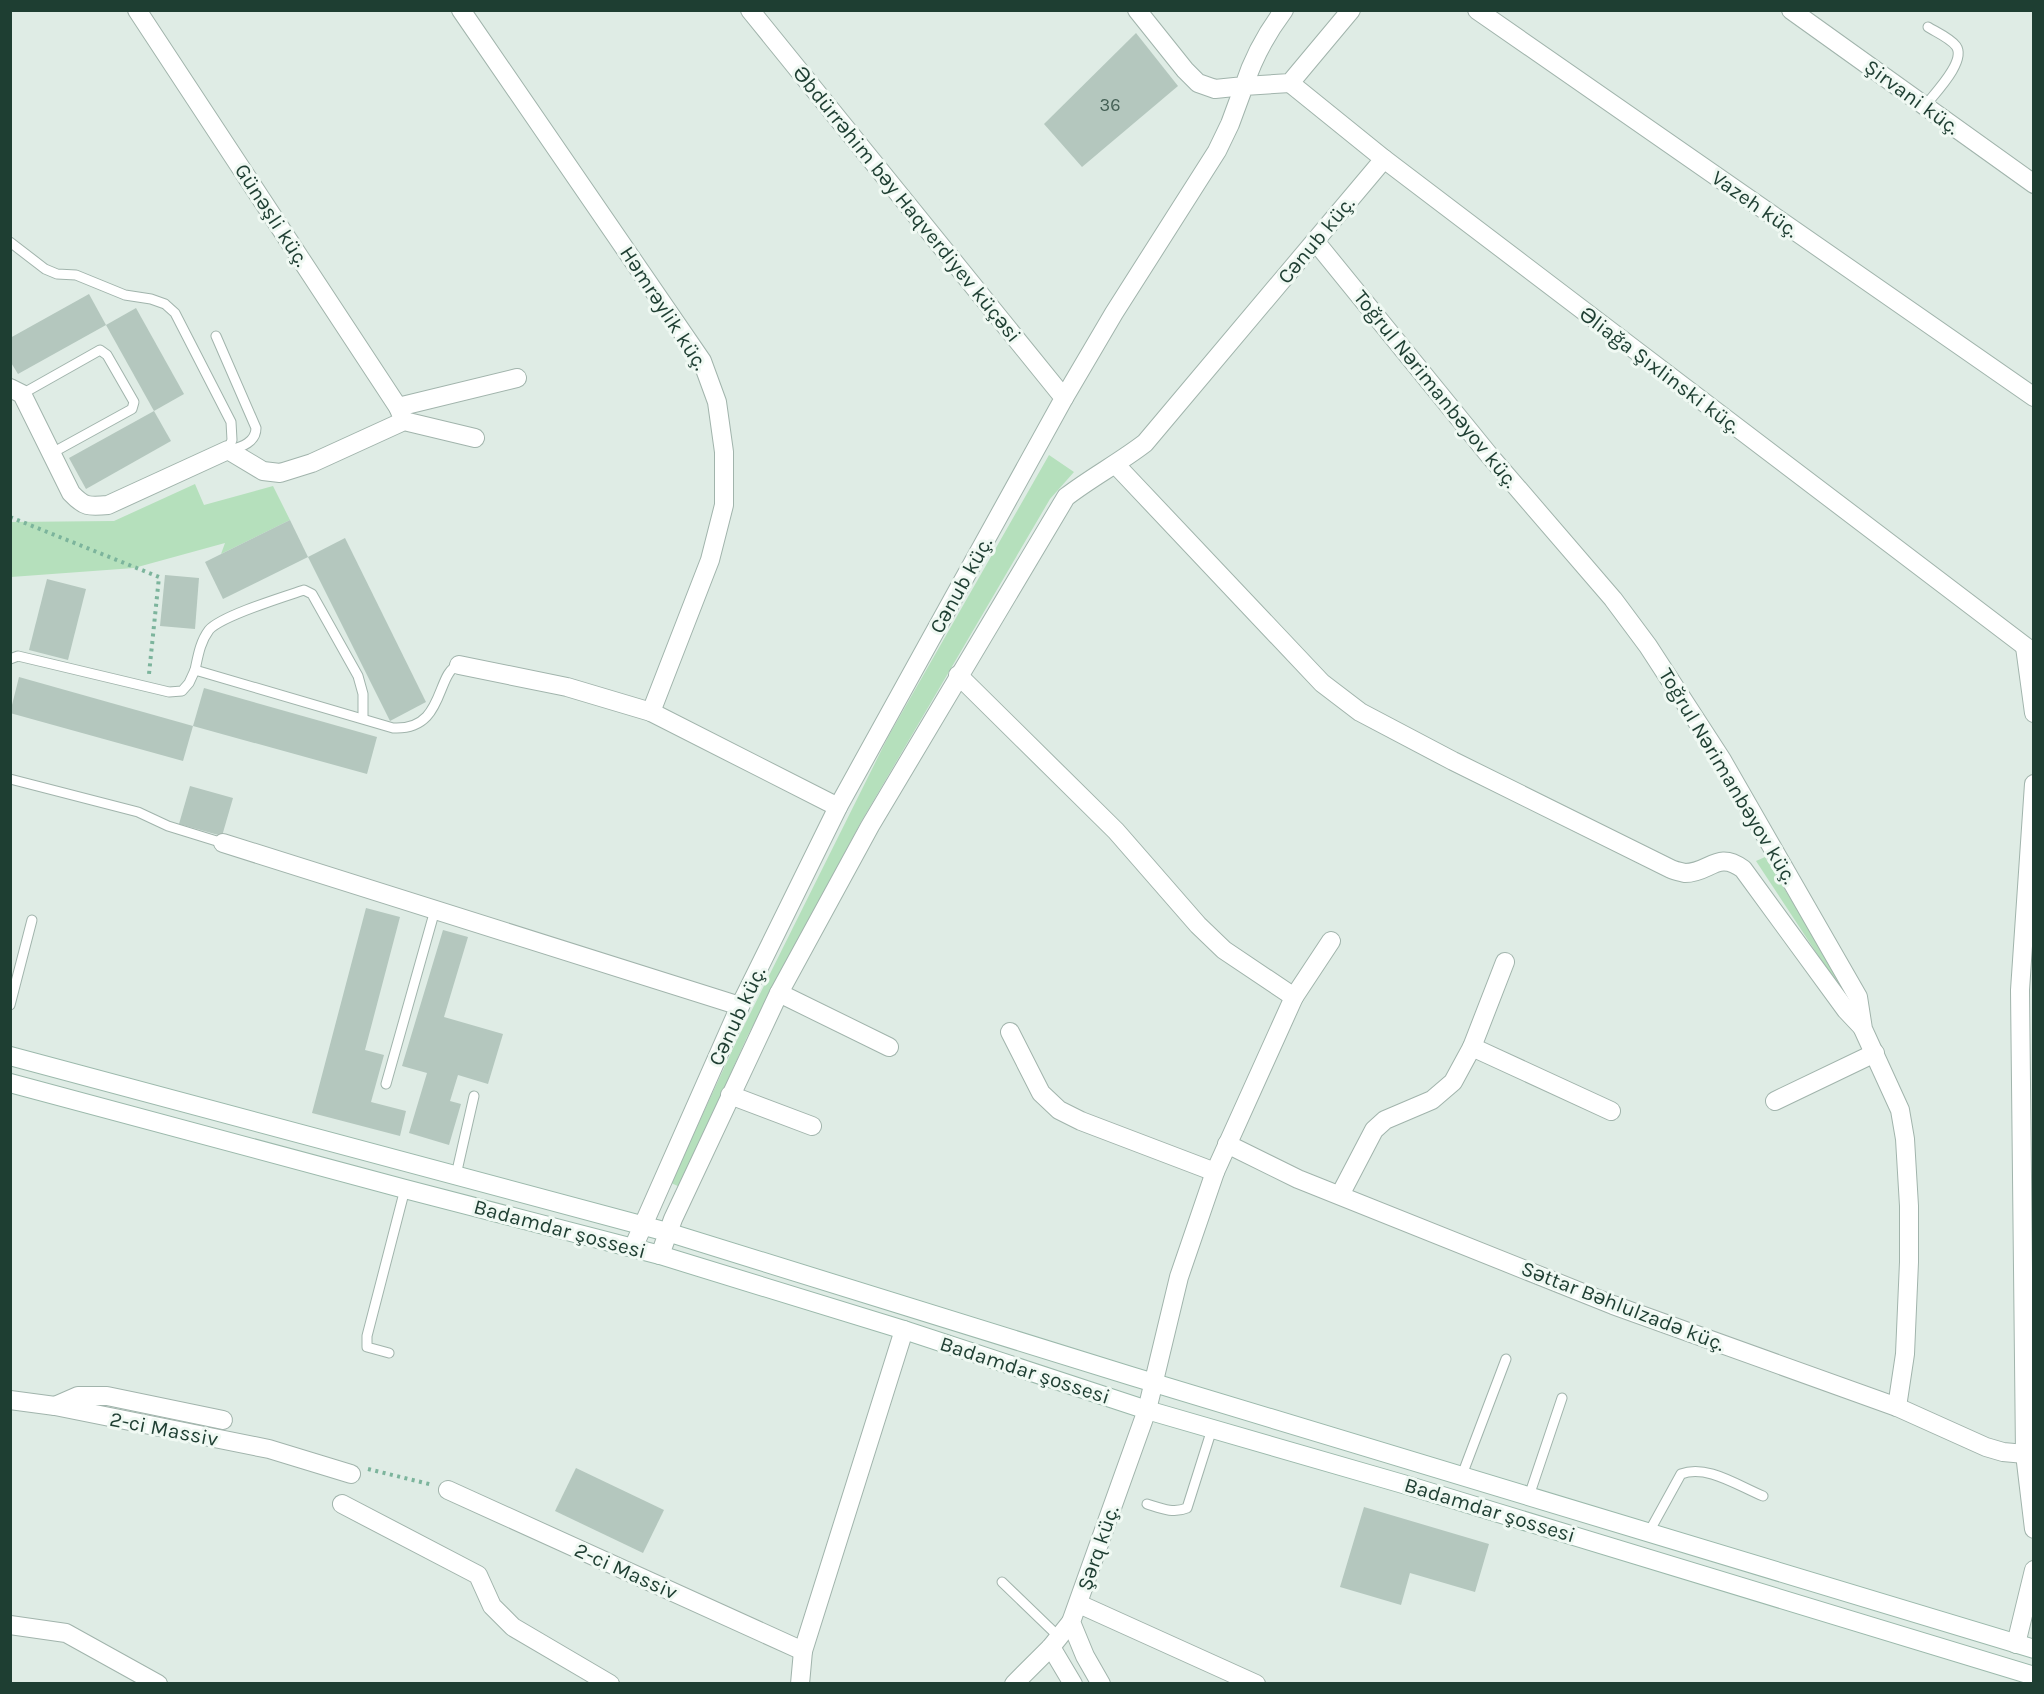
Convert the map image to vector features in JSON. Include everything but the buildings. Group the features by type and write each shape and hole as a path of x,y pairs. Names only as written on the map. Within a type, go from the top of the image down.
{"street":[{"name":"Günəşli küç.","path":"137,10 401,414"},
{"name":"Həmrəylik küç.","path":"461,10 702,361 717,402 724,452 724,505 710,560 651,712"},
{"name":"Əbdürrəhim bəy Haqverdiyev küçəsi","path":"750,10 1064,398"},
{"path":"1137,10 1185,70 1198,83 1215,89 1290,83 1351,10"},
{"name":"Cənub küç.","path":"633,1248 740,1006 838,807 1064,398 1114,313 1218,151 1251,63 1268,32 1284,10"},
{"name":"Vazeh küç.","path":"1477,10 2034,397"},
{"name":"Şirvani küç.","path":"1791,10 2034,184"},
{"name":"Əliağa Şıxlinski küç.","path":"1290,83 1384,159 2029,650"},
{"name":"Cənub küç.","path":"660,1255 667,1232 778,993 870,826 1066,496 1091,478 1116,465 1144,443 1384,159"},
{"name":"Toğrul Nərimanbəyov küç.","path":"1315,241 1489,455 1614,599 1648,646 1722,760 1858,997 1863,1029 1900,1110 1905,1139 1910,1206 1910,1262 1905,1354 1897,1407"},
{"path":"16,391 52,453 71,493 81,504 92,507 108,505 228,450 263,471 280,472 312,463 401,414 517,378"},
{"path":"401,414 475,438"},
{"path":"1116,465 1322,683 1360,712 1464,767 1671,870 1692,872 1718,861 1735,863 1743,869 1846,1010 1863,1029"},
{"path":"2029,650 2034,713"},
{"path":"459,665 567,687 651,712 838,807"},
{"path":"958,675 1116,831 1198,925 1218,944 1294,997"},
{"path":"2034,784 2020,990 2025,1454 2034,1529"},
{"path":"223,843 740,1006"},
{"name":"Şərq küç.","path":"1014,1683 1055,1642 1071,1622 1079,1604 1147,1410 1179,1277 1215,1172 1294,997 1331,941"},
{"path":"1340,1195 1374,1130 1385,1120 1432,1100 1453,1082 1472,1047 1505,962"},
{"path":"778,993 889,1047"},
{"path":"1010,1032 1041,1093 1059,1110 1081,1121 1215,1172"},
{"path":"1472,1047 1611,1111"},
{"path":"1775,1101 1875,1053"},
{"name":"Badamdar şossesi","path":"10,1056 667,1232 1155,1383 2034,1649"},
{"name":"Badamdar şossesi","path":"10,1083 660,1255 904,1330 1147,1410 1403,1484 1700,1574 2023,1677"},
{"path":"730,1095 812,1126"},
{"name":"Səttar Bəhlulzadə küç.","path":"1227,1144 1298,1179 1613,1305 1897,1407 1986,1447 2003,1452 2025,1454"},
{"path":"800,1683 803,1651 904,1330"},
{"path":"55,1407 78,1396 107,1396 223,1420"},
{"name":"2-ci Massiv","path":"10,1400 269,1449 351,1474"},
{"name":"2-ci Massiv","path":"448,1490 803,1651"},
{"path":"342,1504 478,1575 492,1606 513,1627 610,1683"},
{"path":"1700,1574 1708,1550"},
{"path":"2016,1644 2034,1570"},
{"path":"1079,1604 1256,1683"},
{"path":"1071,1622 1085,1656 1101,1683"},
{"path":"10,1625 66,1633 158,1683"},
{"path":"1055,1642 1073,1683"}],"lane":[{"path":"1925,106 1958,62 1959,52 1954,44 1928,27"},
{"path":"10,242 45,269 57,274 76,275 125,295 151,299 165,304 176,313 231,422 232,440 228,450"},
{"path":"216,336 256,428 253,440 238,448 228,450"},
{"path":"16,391 100,350 107,355 134,402 132,409 52,453"},
{"path":"10,659 18,656 169,692 182,691 195,670 200,646 210,628 225,619 304,590 312,594 358,676 363,694 363,718"},
{"path":"195,670 393,728 405,729 419,723 431,711 450,671 459,665"},
{"path":"10,779 138,812 168,826 223,843"},
{"path":"386,1084 435,910"},
{"path":"10,1005 32,920"},
{"path":"456,1175 474,1096"},
{"path":"389,1353 367,1347 367,1336 405,1189"},
{"path":"1462,1475 1506,1359"},
{"path":"1529,1496 1562,1398"},
{"path":"1147,1504 1171,1511 1186,1508 1212,1429"},
{"path":"1649,1532 1681,1474 1692,1470 1705,1472 1763,1496"},
{"path":"1002,1582 1055,1642"}],"path":[{"path":"10,517 159,577 148,687"},
{"path":"351,1474 367,1469 448,1490"}],"green space":[{"path":"1049,455 1074,472 1050,499 861,822 747,1037 680,1187 671,1183 736,1042 888,737"},
{"path":"195,484 204,505 273,486 290,520 221,554 225,543 134,568 11,577 10,522 114,521"},
{"path":"1765,857 1854,1002 1850,1004 1756,861"}]}
